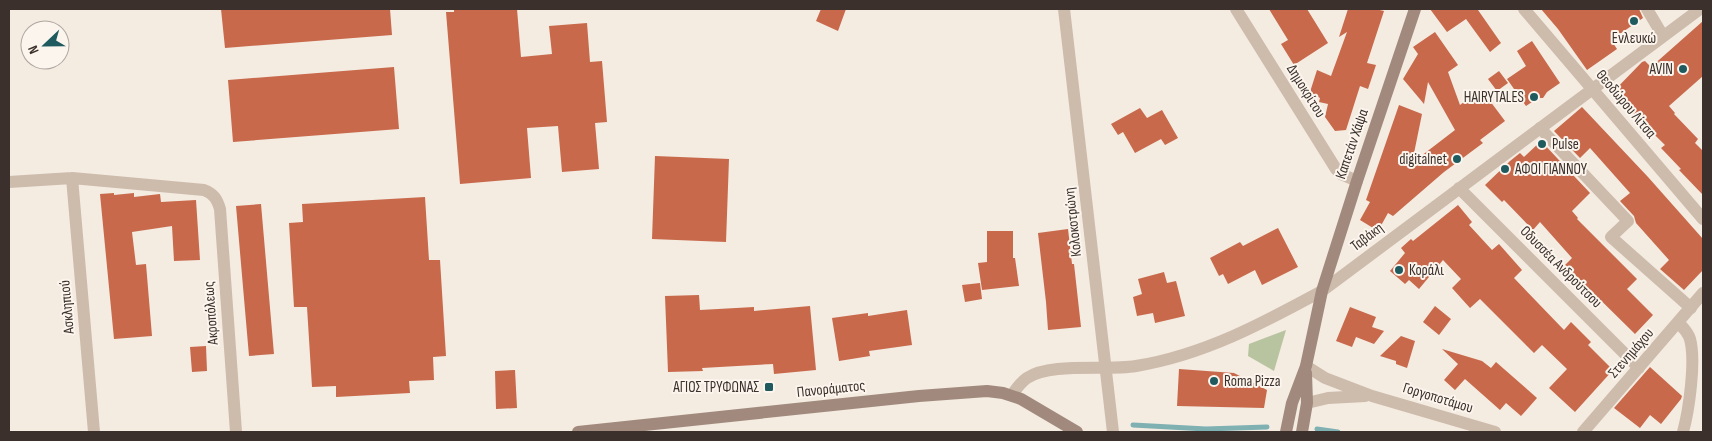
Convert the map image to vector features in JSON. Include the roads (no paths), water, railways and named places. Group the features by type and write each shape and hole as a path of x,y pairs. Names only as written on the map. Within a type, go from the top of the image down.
{"main road":[{"name":"Καπετάν Χάψα","path":"1306,366 1322,291 1415,9"},
{"path":"1302,432 1307,403 1306,366"},
{"path":"1287,427 1292,403 1306,366"},
{"name":"Πανοράματος","path":"578,432 646,430 960,393 993,391 1012,395 1077,432"}],"street":[{"name":"Κολοκοτρώνη","path":"1064,9 1113,432"},
{"name":"Δημοκρίτου","path":"1236,9 1336,169 1341,174 1357,181"},
{"name":"Θεοδώρου Λίτσα","path":"1524,9 1703,219"},
{"path":"1647,9 1663,36"},
{"name":"Ταβάκη","path":"1012,395 1024,380 1039,373 1056,370 1106,369 1143,365 1197,352 1220,343 1322,291 1700,9"},
{"path":"1540,128 1628,221 1612,237 1691,308"},
{"path":"9,182 72,178"},
{"name":"Ακροπόλεως","path":"72,178 204,190 212,193 218,200 236,432"},
{"name":"Ασκληπιού","path":"72,178 94,432"},
{"name":"Οδυσσέα Ανδρούτσου","path":"1459,188 1639,368"},
{"name":"Στενημάχου","path":"1582,432 1679,323 1703,293"},
{"path":"1679,323 1688,332 1692,349 1690,398 1683,432"},
{"name":"Γοργοποτάμου","path":"1306,366 1320,375 1372,396 1495,432"},
{"name":"Γοργοποτάμου","path":"1307,403 1328,398 1372,396"}],"waterway":[{"path":"1133,425 1206,429 1267,427"},
{"path":"1317,429 1338,432"}],"place":[{"name":"Ενλευκώ","path":"1634,21"},
{"name":"AVIN","path":"1683,69"},
{"name":"HAIRYTALES","path":"1534,97"},
{"name":"Pulse","path":"1542,144"},
{"name":"digitalnet","path":"1457,159"},
{"name":"ΑΦΟΙ ΓΙΑΝΝΟΥ","path":"1505,169"},
{"name":"Κοράλι","path":"1399,270"},
{"name":"Roma Pizza","path":"1214,381"},
{"name":"ΑΓΙΟΣ ΤΡΥΦΩΝΑΣ","path":"769,387"}]}
